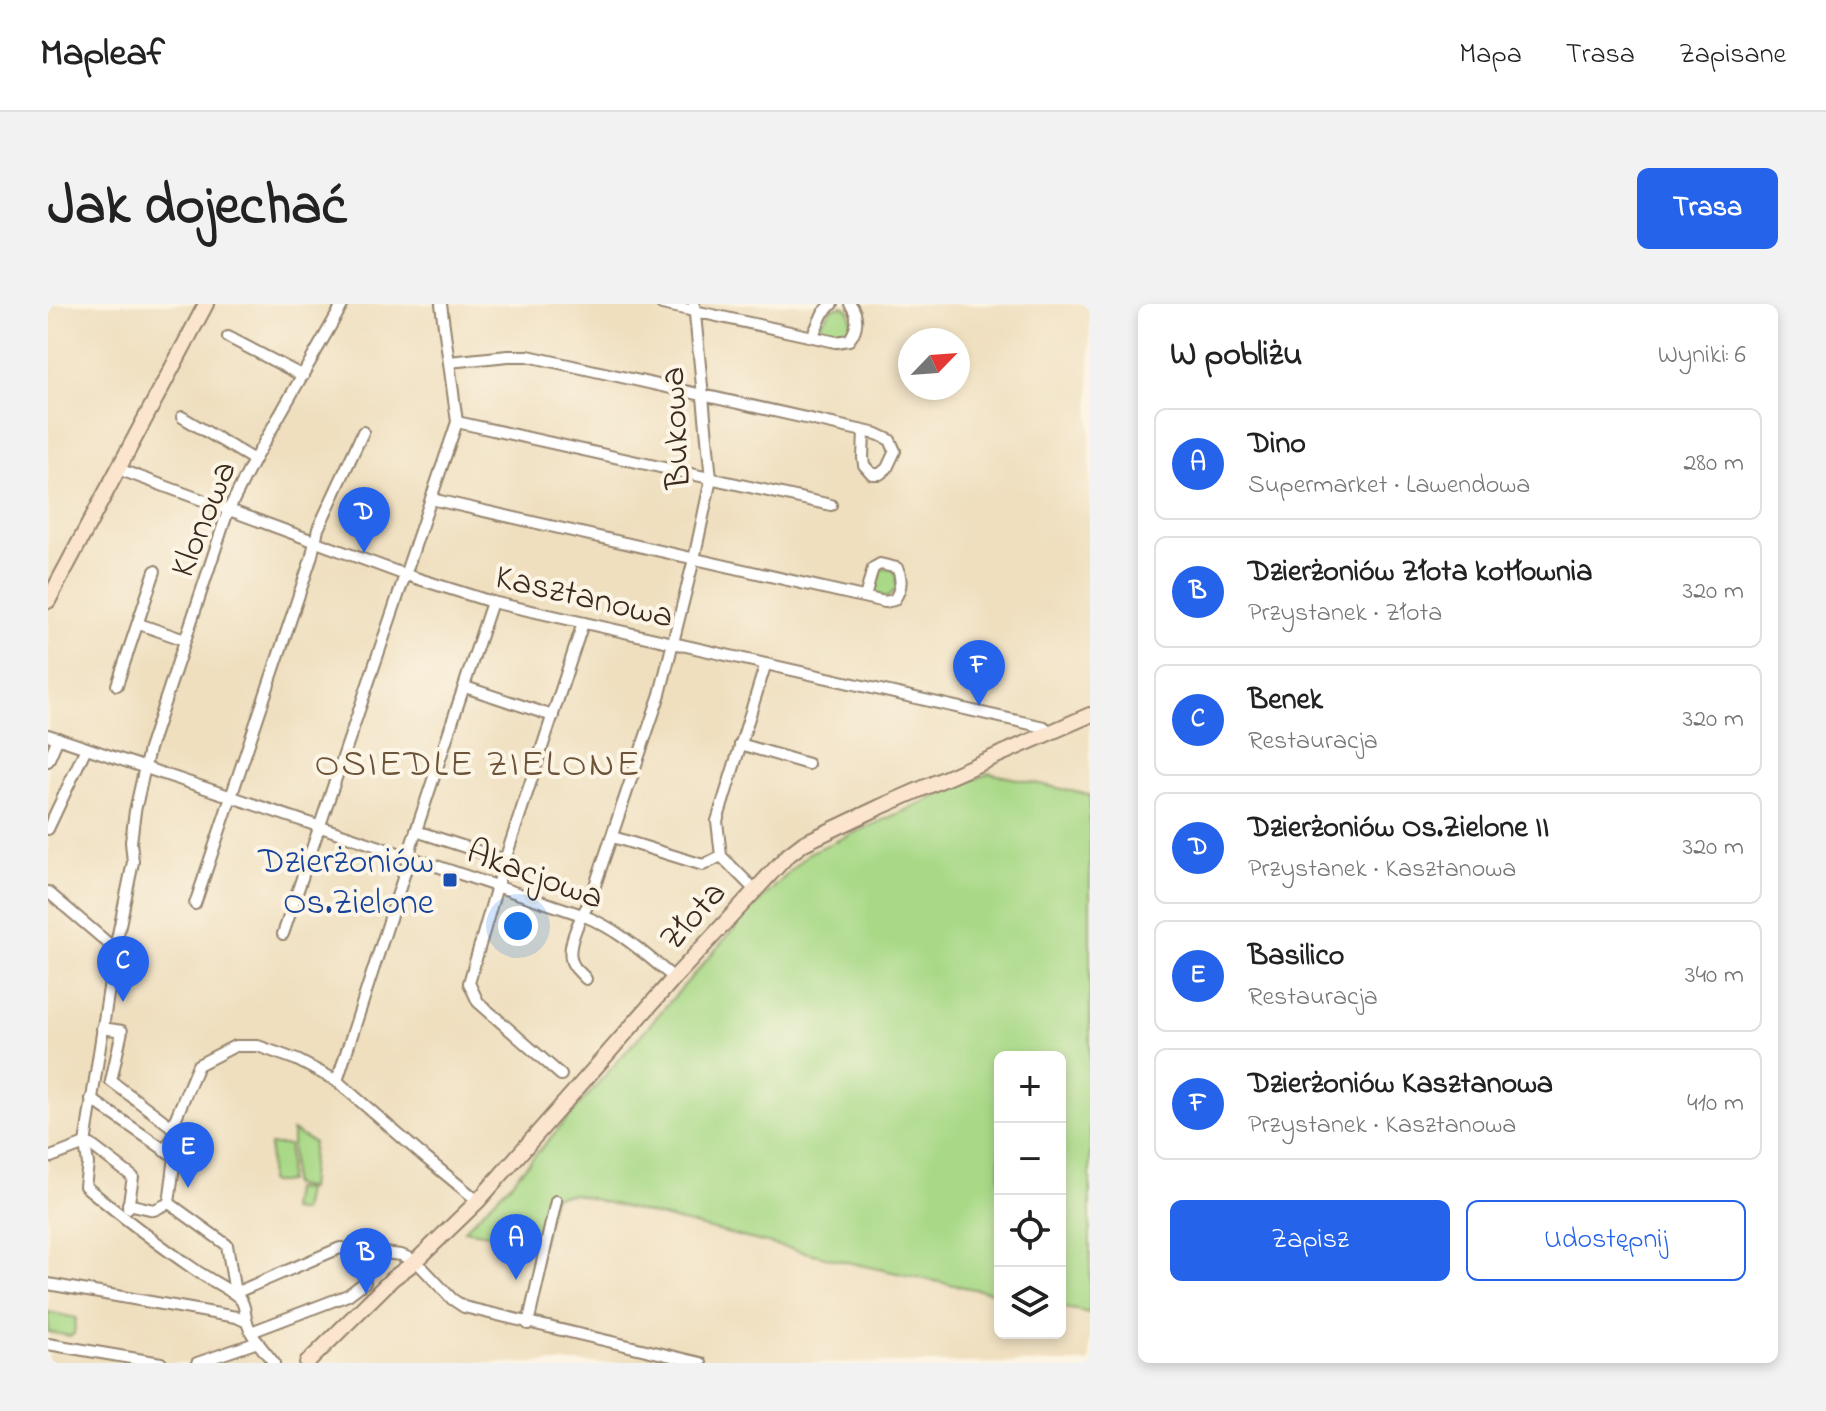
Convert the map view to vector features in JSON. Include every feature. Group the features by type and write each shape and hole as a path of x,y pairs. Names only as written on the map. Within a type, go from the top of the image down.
{"street":[{"path":"48,601 206,304"},
{"name":"Klonowa","path":"125,1219 85,1186 88,1164 85,1144 115,949 133,862 131,834 144,768 228,511 343,304"},
{"path":"283,934 457,422 441,304"},
{"path":"662,304 694,307 836,342 849,340 854,333 856,316 850,304"},
{"path":"813,335 823,313 832,304"},
{"name":"Bukowa","path":"586,979 572,964 570,955 577,923 589,903 613,837 674,644 711,479 694,307"},
{"path":"228,337 303,376"},
{"path":"449,362 528,356 864,432"},
{"path":"182,417 254,460"},
{"path":"457,422 831,505"},
{"path":"195,904 315,542 363,432"},
{"name":"Kasztanowa","path":"118,469 403,574 492,602 1044,727 1051,732"},
{"path":"431,499 865,597"},
{"path":"117,685 155,571"},
{"path":"337,1081 492,602"},
{"path":"561,1075 478,1002 469,983 505,860 583,623"},
{"path":"139,624 185,640"},
{"path":"754,889 721,856 717,821 765,666"},
{"path":"465,687 553,716"},
{"name":"Złota","path":"307,1363 478,1201 674,978 787,856 804,843 1090,715"},
{"path":"1017,721 1026,744"},
{"path":"48,761 53,737"},
{"name":"Akacjowa","path":"53,737 582,915 628,939 674,978"},
{"path":"740,744 808,764"},
{"path":"48,829 86,748"},
{"name":"Akacjowa","path":"416,831 505,860"},
{"path":"613,837 703,865 721,856"},
{"path":"48,892 115,949"},
{"path":"102,1028 122,1031 111,1081 172,1127"},
{"path":"164,1151 174,1136 172,1127 198,1065 235,1046 258,1046 297,1060 337,1081 478,1201"},
{"path":"91,1099 175,1157 169,1203"},
{"path":"48,1158 85,1144 91,1145 133,1177 125,1219 193,1269 226,1291 235,1293 244,1302 252,1332"},
{"path":"528,1324 556,1201"},
{"path":"128,1204 154,1210 169,1203"},
{"path":"169,1203 227,1245 235,1293"},
{"path":"235,1293 340,1248 401,1255 416,1261 452,1299 464,1307 701,1363"},
{"path":"197,1363 252,1332 348,1295 365,1282"},
{"path":"48,1284 236,1317 252,1332 274,1363"},
{"path":"48,1344 161,1363"}],"green space":[{"path":"843,306 849,310 852,322 846,337 840,339 821,334 820,323 832,308"},
{"path":"876,569 894,569 896,589 887,598 870,591"},
{"path":"989,773 1090,795 1090,1313 1066,1308 1066,1051 994,1051 994,1293 786,1248 574,1194 553,1196 542,1243 464,1230 509,1185 746,915 809,853"},
{"path":"292,1131 313,1142 309,1189 292,1185"},
{"path":"270,1145 289,1145 288,1182 269,1182"},
{"path":"293,1189 306,1190 302,1212 290,1210"},
{"path":"48,1312 76,1318 74,1334 48,1332"}],"place":[{"name":"Dzierżoniów Os.Zielone II","path":"364,553"},
{"name":"Dzierżoniów Kasztanowa","path":"979,706"},
{"name":"Dzierżoniów Os.Zielone","path":"450,880"},
{"name":"Benek","path":"123,1002"},
{"name":"Basilico","path":"188,1188"},
{"name":"Dino","path":"516,1280"},
{"name":"Dzierżoniów Złota kotłownia","path":"366,1294"}],"district":[{"name":"OSIEDLE ZIELONE","path":"478,762"}]}
